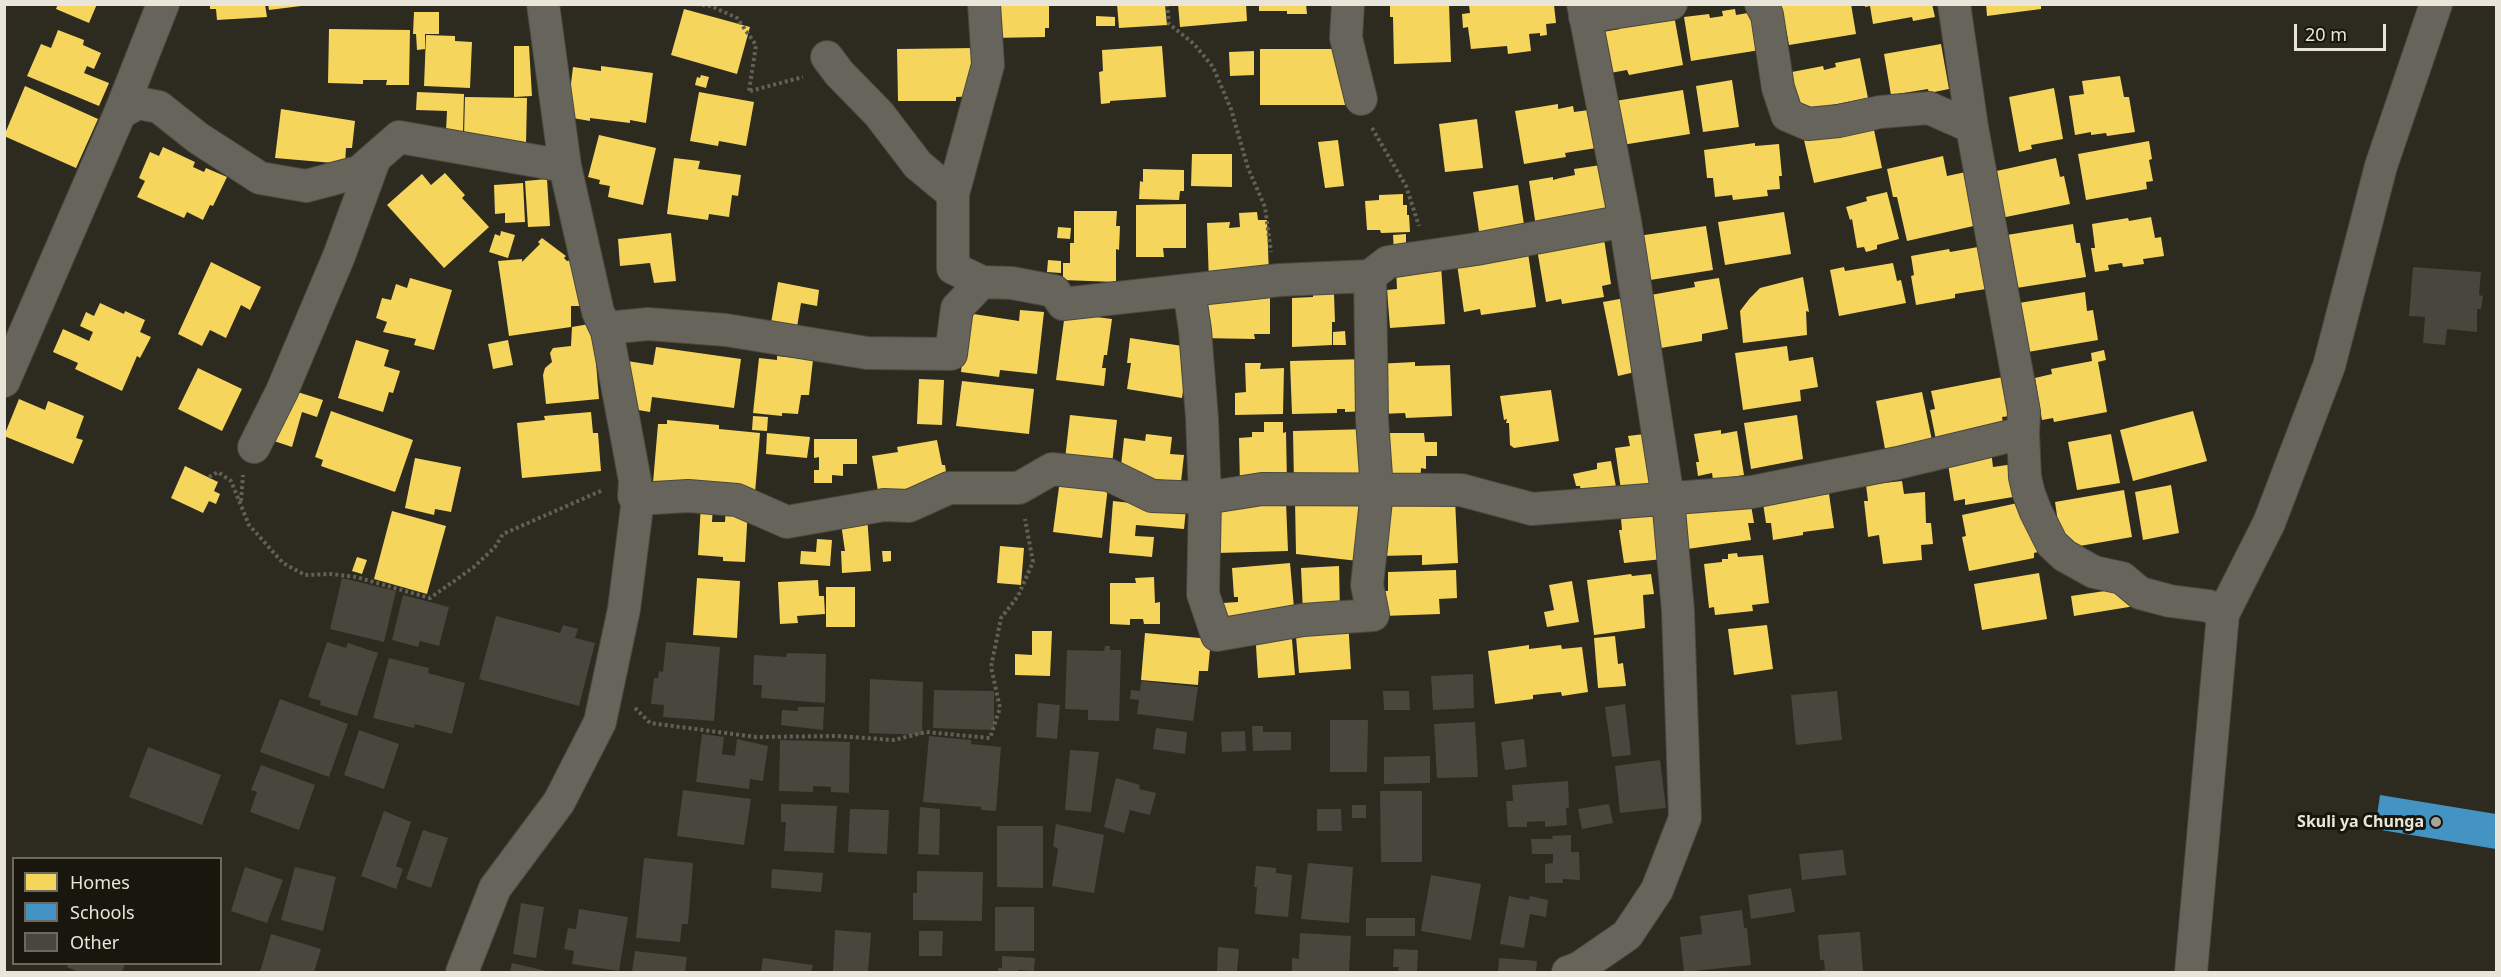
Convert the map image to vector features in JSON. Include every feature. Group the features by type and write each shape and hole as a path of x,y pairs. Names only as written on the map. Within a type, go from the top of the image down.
{"street":[{"path":"4,381 120,113 164,4"},
{"path":"462,972 495,888 559,802 600,722 624,609 636,497 607,331 598,312 564,166 543,4"},
{"path":"984,4 988,65 953,194 952,268 982,282 1012,283 1054,291 1063,304 1280,280 1370,276 1388,262 1476,249 1625,221"},
{"path":"1348,4 1346,38 1361,99"},
{"path":"1568,972 1580,968 1627,935 1657,890 1685,818 1678,611 1668,498 1625,221 1584,11 1671,4"},
{"path":"1761,4 1767,15 1778,88 1787,114 1808,124 1839,121 1880,112 1929,108 1972,127"},
{"path":"1954,4 1972,127 2024,412 2025,477 2029,494 2052,544 2065,556 2094,572 2122,578 2140,593 2170,601 2209,606 2223,614"},
{"path":"2191,972 2223,614 2269,523 2329,366 2380,166 2436,4"},
{"path":"833,65 879,114 918,165 953,194"},
{"path":"120,113 138,103 159,107 198,138 260,178 306,186 359,172 399,137 564,166"},
{"path":"254,447 282,391 330,276 375,158"},
{"path":"1189,290 1201,394 1205,498 1203,594 1217,635 1303,620 1373,615 1367,585 1377,491 1372,419 1370,276"},
{"path":"607,331 616,327 648,324 726,330 867,353 951,354 957,308 982,282"},
{"path":"636,497 688,496 737,500 787,522 884,505 909,506 949,488 1019,488 1052,469 1108,475 1152,496 1205,498 1262,489 1461,490 1532,509 1752,492 1898,463 2023,433"}],"path":[{"path":"696,4 711,6 737,18 756,45 749,91 833,65"},
{"path":"1167,4 1169,24 1194,44 1213,67 1232,109 1248,168 1265,207 1272,268 1280,280"},
{"path":"1361,99 1375,136 1406,186 1426,256"},
{"path":"208,477 218,472 231,482 249,525 283,563 305,575 332,574 356,577 430,598 474,567 495,547 503,534 517,527 603,489 624,491 636,497"},
{"path":"609,683 650,723 756,737 837,736 894,740 926,732 990,738 1000,708 991,667 1002,618 1018,596 1033,562 1019,488"}],"building: Homes":[{"path":"58,4 97,4 89,23 56,9"},
{"path":"210,4 265,4 267,17 217,20 216,9 210,9"},
{"path":"268,4 301,4 301,6 269,10"},
{"path":"991,4 1049,4 1049,28 1045,28 1045,37 992,38"},
{"path":"1117,4 1165,4 1167,25 1119,28"},
{"path":"1178,4 1246,4 1247,21 1180,27"},
{"path":"1259,4 1306,4 1307,14 1259,11"},
{"path":"1390,4 1449,4 1451,62 1394,64 1393,17 1390,17"},
{"path":"1781,4 1851,4 1856,34 1789,45"},
{"path":"1865,4 1932,4 1935,17 1913,21 1912,17 1873,24 1870,6 1865,7"},
{"path":"1986,4 2041,4 2041,9 1987,16"},
{"path":"1469,5 1554,5 1556,23 1546,24 1547,35 1529,34 1531,51 1508,54 1507,46 1471,49 1468,27 1463,28 1462,14 1470,13"},
{"path":"684,9 750,27 737,74 671,55"},
{"path":"1735,9 1736,15 1754,12 1760,50 1691,61 1684,17 1709,14 1710,18 1723,16 1722,11"},
{"path":"414,12 439,12 439,34 425,34 425,49 417,50 416,34 413,34"},
{"path":"1674,15 1683,65 1629,75 1627,70 1610,73 1603,32 1620,29 1619,25"},
{"path":"1096,16 1115,17 1115,26 1096,26"},
{"path":"329,29 410,30 409,85 386,85 387,80 363,80 363,84 328,83"},
{"path":"58,30 84,40 83,45 101,53 94,69 87,66 84,73 109,83 99,106 27,76 41,44 51,48"},
{"path":"426,35 455,36 455,41 472,42 470,88 424,86"},
{"path":"1941,44 1949,89 1929,93 1928,89 1891,95 1884,54"},
{"path":"514,46 529,46 532,96 514,97"},
{"path":"1162,46 1166,97 1110,101 1110,103 1101,104 1099,72 1103,71 1102,50"},
{"path":"976,48 977,96 956,97 956,101 898,101 897,49"},
{"path":"1260,49 1345,49 1345,105 1260,105"},
{"path":"1254,51 1254,75 1230,76 1229,52"},
{"path":"1860,58 1868,98 1832,105 1833,110 1800,117 1792,72 1823,66 1824,70 1836,67 1835,63"},
{"path":"601,66 653,73 646,123 590,118 590,121 567,117 573,67 601,71"},
{"path":"701,75 709,77 706,88 695,85 697,77 700,78"},
{"path":"2120,76 2124,97 2129,97 2135,132 2107,136 2106,133 2091,135 2091,132 2075,135 2069,96 2084,94 2082,81"},
{"path":"1732,80 1739,127 1703,132 1696,86"},
{"path":"25,86 98,119 76,168 4,136"},
{"path":"2054,88 2063,139 2031,145 2032,149 2019,152 2009,97"},
{"path":"1683,90 1690,134 1622,145 1615,101"},
{"path":"417,92 464,94 463,132 446,131 447,111 416,110"},
{"path":"699,92 754,102 746,146 719,141 718,146 690,141"},
{"path":"465,97 527,98 526,145 464,136"},
{"path":"1558,104 1558,109 1573,106 1574,112 1589,110 1596,148 1565,153 1566,157 1524,164 1515,111"},
{"path":"281,109 355,121 352,148 346,148 345,164 275,158"},
{"path":"1477,119 1483,168 1445,172 1439,124"},
{"path":"1873,125 1882,168 1814,183 1804,140"},
{"path":"599,135 656,148 643,205 608,197 610,186 599,184 600,180 588,177"},
{"path":"1338,140 1344,186 1325,188 1318,142"},
{"path":"2149,141 2152,159 2149,160 2153,181 2146,182 2147,189 2086,200 2078,154"},
{"path":"1755,143 1755,146 1779,144 1782,176 1779,176 1780,189 1767,190 1768,196 1733,200 1732,195 1715,197 1713,178 1707,178 1704,150"},
{"path":"163,147 195,162 193,167 204,172 206,168 227,177 213,206 210,205 203,220 187,212 184,218 137,197 145,181 139,178 150,152 159,156"},
{"path":"1192,154 1232,154 1232,187 1191,186"},
{"path":"1943,156 1947,176 1966,172 1978,225 1907,241 1897,197 1893,197 1887,169"},
{"path":"674,158 700,161 698,169 741,175 738,196 732,195 729,217 709,214 708,220 667,214"},
{"path":"2056,158 2060,177 2064,176 2070,204 2001,218 1992,172"},
{"path":"1601,165 1610,215 1537,233 1529,181 1553,177 1553,180 1575,175 1574,169"},
{"path":"1143,169 1184,170 1184,191 1180,191 1179,200 1139,199"},
{"path":"445,173 465,195 462,198 489,227 444,268 387,205 422,174 431,185"},
{"path":"547,179 550,226 528,227 525,181"},
{"path":"523,183 525,222 505,223 505,213 495,214 494,185"},
{"path":"1518,185 1525,231 1480,238 1473,192"},
{"path":"1887,192 1899,239 1877,245 1877,249 1866,252 1864,247 1857,248 1852,219 1850,220 1846,207 1867,201 1866,197"},
{"path":"1403,194 1403,205 1407,205 1407,215 1409,215 1410,232 1381,233 1380,230 1367,230 1365,201 1379,200 1379,195"},
{"path":"1186,204 1186,248 1163,248 1164,257 1136,257 1136,205"},
{"path":"1074,211 1117,211 1116,226 1120,226 1119,250 1116,249 1116,282 1063,280 1063,263 1070,263 1070,243 1074,243"},
{"path":"1257,212 1258,220 1267,220 1269,276 1209,283 1207,223 1230,222 1229,228 1240,227 1239,213"},
{"path":"1784,212 1791,254 1725,265 1718,222"},
{"path":"2151,217 2155,238 2161,237 2164,256 2143,259 2144,264 2123,267 2122,263 2108,265 2109,270 2095,272 2091,248 2095,248 2092,224"},
{"path":"2073,224 2076,243 2080,243 2086,277 2010,289 2001,236"},
{"path":"1706,226 1713,270 1650,280 1638,236"},
{"path":"1058,227 1071,228 1070,239 1057,238"},
{"path":"501,231 515,235 508,258 489,252 495,234 500,236"},
{"path":"671,233 676,281 654,283 650,263 620,266 618,239"},
{"path":"1406,234 1406,251 1394,252 1393,235"},
{"path":"542,238 566,256 564,258 567,261 580,258 583,306 571,306 571,327 509,336 498,261 522,259 522,262 540,244 538,242"},
{"path":"1604,239 1611,284 1602,286 1604,297 1562,304 1561,299 1546,302 1537,249"},
{"path":"1978,247 1986,289 1955,294 1955,298 1916,305 1911,276 1914,275 1911,256 1949,249 1950,252"},
{"path":"1528,253 1536,307 1481,315 1480,309 1464,312 1457,264"},
{"path":"1048,260 1061,261 1061,273 1047,272"},
{"path":"211,262 261,287 250,310 241,305 226,338 210,330 202,346 178,334"},
{"path":"1893,263 1897,281 1901,280 1906,303 1839,316 1830,270 1844,267 1845,271"},
{"path":"1441,265 1445,324 1390,328 1387,290 1397,289 1396,268"},
{"path":"1803,277 1809,312 1806,311 1807,335 1743,343 1740,311 1750,298 1760,288"},
{"path":"410,278 452,290 434,350 414,345 416,339 383,332 387,322 376,318 382,298 391,300 396,284 407,288"},
{"path":"1719,278 1728,329 1702,334 1702,341 1655,349 1645,296 1695,287 1694,282"},
{"path":"778,282 819,290 817,306 801,303 796,333 770,329"},
{"path":"2085,292 2087,311 2093,310 2098,340 2022,353 2013,304"},
{"path":"1313,294 1334,294 1335,322 1332,322 1332,345 1292,347 1292,298 1313,297"},
{"path":"1200,296 1270,296 1270,334 1254,334 1255,339 1200,338"},
{"path":"1625,298 1639,371 1618,376 1603,302"},
{"path":"100,303 124,314 125,311 145,320 140,332 151,337 140,358 137,356 122,391 75,369 78,363 53,352 63,329 89,341 93,332 80,326 86,312 94,316"},
{"path":"1020,310 1044,312 1037,374 1000,370 999,377 961,372 967,313 1019,321"},
{"path":"1065,313 1112,319 1107,355 1104,355 1102,368 1106,368 1104,386 1056,380"},
{"path":"589,324 594,338 599,399 546,404 543,375 545,368 552,362 550,353 553,348 571,346 572,327"},
{"path":"1345,331 1346,345 1333,345 1333,332"},
{"path":"1130,338 1189,347 1182,398 1127,389 1131,363 1127,363"},
{"path":"356,340 389,350 384,366 400,371 393,393 389,392 383,412 338,398"},
{"path":"508,340 513,365 493,369 488,344"},
{"path":"1787,346 1789,361 1813,357 1818,387 1800,390 1801,401 1743,410 1735,353"},
{"path":"656,347 741,359 734,408 652,397 650,412 626,408 627,361 653,365"},
{"path":"2104,350 2106,360 2098,362 2107,412 2054,422 2053,418 2042,420 2035,378 2052,374 2051,369 2092,361 2091,353"},
{"path":"777,356 813,360 809,395 801,395 798,414 782,413 782,416 753,413 759,358 777,360"},
{"path":"1367,359 1368,411 1345,412 1345,409 1337,409 1337,413 1292,414 1290,361"},
{"path":"1415,362 1415,366 1450,365 1452,416 1406,418 1405,413 1381,414 1375,364"},
{"path":"1245,363 1261,363 1260,369 1284,368 1283,414 1235,415 1235,393 1246,392"},
{"path":"198,368 242,389 222,431 178,409"},
{"path":"2003,377 2010,416 2002,417 2005,433 1937,445 1930,410 1935,409 1931,391"},
{"path":"919,379 944,380 942,425 917,424"},
{"path":"962,381 1034,389 1029,434 956,426"},
{"path":"291,390 323,400 317,417 302,412 292,447 271,440"},
{"path":"1551,390 1559,441 1514,448 1510,445 1509,423 1506,423 1507,419 1504,420 1500,396"},
{"path":"1922,392 1933,445 1886,454 1876,401"},
{"path":"19,399 45,410 48,401 84,416 76,438 83,440 73,464 4,436"},
{"path":"331,411 413,440 395,492 321,466 323,460 315,457"},
{"path":"2193,411 2207,461 2133,481 2120,430"},
{"path":"591,412 593,433 598,433 601,471 522,478 517,423 545,420 544,416"},
{"path":"1070,415 1117,420 1111,473 1064,468"},
{"path":"1797,415 1803,459 1751,469 1744,423"},
{"path":"753,416 768,417 767,431 752,430"},
{"path":"667,420 719,425 719,429 760,433 755,493 653,483 658,424 667,424"},
{"path":"1264,422 1283,422 1283,433 1286,432 1287,484 1240,485 1239,438 1252,437 1252,432 1264,432"},
{"path":"1370,429 1371,482 1294,484 1293,431"},
{"path":"1721,430 1721,434 1737,431 1744,475 1713,480 1712,473 1698,476 1696,462 1699,462 1694,434"},
{"path":"767,433 810,437 807,458 766,454"},
{"path":"1378,433 1424,433 1425,442 1437,442 1437,456 1426,456 1426,469 1421,468 1420,487 1378,487"},
{"path":"1146,434 1172,437 1170,454 1184,455 1181,482 1120,475 1124,438 1145,441"},
{"path":"1644,434 1653,492 1622,497 1615,448 1630,446 1628,436"},
{"path":"2111,434 2120,483 2077,490 2068,442"},
{"path":"814,439 857,439 857,464 843,464 843,476 832,475 832,483 814,483 814,470 819,470 819,457 814,458"},
{"path":"937,440 947,478 939,484 879,497 872,456 898,452 897,447"},
{"path":"1991,451 1993,467 2014,464 2019,496 1965,505 1965,499 1954,501 1947,458"},
{"path":"415,458 461,467 451,512 435,509 434,515 405,508"},
{"path":"1611,461 1618,497 1583,503 1580,486 1576,486 1573,474 1597,469 1597,463"},
{"path":"185,466 218,482 214,491 220,494 216,504 209,501 203,513 171,498"},
{"path":"1061,472 1109,478 1102,538 1053,532"},
{"path":"1902,481 1904,494 1925,492 1926,523 1931,523 1933,544 1921,545 1922,560 1883,564 1879,535 1868,537 1864,501 1868,501 1866,485"},
{"path":"2171,485 2179,533 2143,540 2135,492"},
{"path":"2124,490 2132,537 2062,549 2055,502"},
{"path":"1829,494 1834,528 1803,532 1803,535 1773,540 1771,523 1766,523 1763,503"},
{"path":"1455,499 1458,563 1422,565 1422,555 1380,556 1379,502"},
{"path":"1750,499 1754,523 1748,523 1751,540 1687,549 1681,509"},
{"path":"1295,500 1369,504 1367,562 1296,554"},
{"path":"1113,501 1186,509 1184,529 1136,525 1135,536 1154,537 1152,557 1109,553"},
{"path":"2027,501 2038,552 2034,553 2034,558 1969,571 1962,537 1966,536 1962,515"},
{"path":"1286,502 1288,551 1216,553 1215,504"},
{"path":"1657,503 1663,559 1624,563 1619,530 1622,530 1620,508"},
{"path":"701,504 713,505 712,522 725,522 726,506 748,507 745,562 723,561 723,557 698,555"},
{"path":"392,511 446,526 427,594 374,579"},
{"path":"867,515 871,571 842,573 841,551 845,551 840,517"},
{"path":"817,539 832,540 830,566 800,564 801,551 816,552"},
{"path":"1000,546 1024,548 1021,585 997,583"},
{"path":"882,551 891,551 891,561 883,562"},
{"path":"1737,553 1738,557 1763,555 1769,603 1752,605 1753,611 1715,615 1714,607 1709,608 1704,564 1722,562 1722,559 1728,559 1728,554"},
{"path":"357,557 367,560 362,574 352,571"},
{"path":"1290,563 1295,619 1224,617 1223,603 1238,602 1238,597 1234,597 1232,568"},
{"path":"1339,566 1340,612 1303,613 1301,568"},
{"path":"1456,570 1457,598 1439,599 1440,614 1383,616 1382,591 1388,591 1388,572"},
{"path":"2039,573 2047,619 1982,630 1974,584"},
{"path":"1631,574 1632,576 1651,574 1654,594 1643,595 1645,628 1594,635 1587,580"},
{"path":"1154,577 1155,603 1160,602 1160,624 1144,624 1143,619 1130,619 1130,625 1110,624 1110,583 1136,583 1135,578"},
{"path":"697,578 740,581 737,638 693,635"},
{"path":"818,580 819,596 824,596 825,614 797,616 798,623 780,624 778,582"},
{"path":"1572,581 1579,622 1547,627 1544,612 1554,610 1549,585"},
{"path":"826,587 855,587 855,627 826,627"},
{"path":"2132,587 2135,606 2074,616 2071,596"},
{"path":"1348,620 1351,669 1299,673 1295,624"},
{"path":"1767,625 1773,669 1734,675 1728,629"},
{"path":"1291,628 1295,675 1258,678 1255,630"},
{"path":"1032,631 1052,631 1050,676 1015,675 1015,654 1032,655"},
{"path":"1145,633 1211,639 1208,671 1199,671 1198,685 1141,680"},
{"path":"1615,636 1618,664 1623,663 1626,686 1598,688 1594,638"},
{"path":"1529,645 1529,649 1561,645 1562,649 1582,647 1588,692 1562,696 1561,692 1533,695 1533,699 1495,704 1488,651"}],"building: Schools":[{"name":"Skuli ya Chunga","path":"2380,795 2496,814 2496,849 2375,829"}],"building: Other":[{"path":"2413,267 2481,272 2479,295 2483,296 2481,309 2477,309 2477,332 2447,329 2445,345 2423,343 2425,317 2409,316"},
{"path":"342,578 396,591 384,642 330,629"},
{"path":"403,595 449,607 439,646 420,641 418,647 392,640"},
{"path":"496,616 560,633 563,625 578,629 575,638 595,643 579,706 479,679"},
{"path":"327,642 346,648 348,643 378,653 357,716 320,705 321,701 308,697"},
{"path":"666,642 720,647 714,721 663,717 664,705 651,704 654,678 658,678 659,671 663,672"},
{"path":"1105,646 1110,646 1110,650 1121,650 1119,721 1088,720 1088,710 1065,709 1067,650 1104,651"},
{"path":"787,653 826,654 825,703 761,698 762,685 753,685 754,655 786,657"},
{"path":"389,658 429,668 428,673 465,683 452,734 415,724 414,728 373,718"},
{"path":"1473,674 1474,708 1433,710 1431,676"},
{"path":"870,679 923,682 922,735 869,733"},
{"path":"1141,681 1198,687 1193,721 1137,714 1139,700 1130,699 1131,690 1140,691"},
{"path":"934,690 994,691 994,730 933,728"},
{"path":"1383,691 1409,691 1410,710 1384,710"},
{"path":"1837,691 1842,740 1796,745 1791,695"},
{"path":"280,699 348,724 329,777 260,752"},
{"path":"1038,703 1060,705 1057,739 1036,737"},
{"path":"1625,704 1631,755 1612,757 1605,707"},
{"path":"798,707 824,707 823,730 781,725 782,710 798,711"},
{"path":"1330,720 1368,720 1367,772 1330,772"},
{"path":"1475,722 1478,777 1437,778 1434,724"},
{"path":"1252,726 1263,726 1263,732 1291,732 1291,750 1253,751"},
{"path":"1156,728 1187,732 1185,754 1153,749"},
{"path":"359,730 399,744 384,789 344,775"},
{"path":"1245,731 1246,751 1222,752 1221,732"},
{"path":"702,734 724,737 722,754 735,756 737,739 768,746 763,781 750,779 749,789 696,782"},
{"path":"929,736 971,740 971,744 1001,747 996,811 981,810 981,807 923,802"},
{"path":"1524,739 1527,767 1505,770 1501,742"},
{"path":"780,740 850,742 849,793 831,792 831,787 813,786 813,792 779,791"},
{"path":"148,747 221,775 202,825 129,797"},
{"path":"1070,750 1099,752 1091,812 1065,810"},
{"path":"1430,756 1430,783 1384,784 1384,757"},
{"path":"1660,760 1666,808 1620,813 1615,766"},
{"path":"261,765 315,785 299,830 250,812 257,792 251,790"},
{"path":"1116,778 1140,785 1139,789 1156,793 1150,815 1130,810 1124,833 1104,827"},
{"path":"1568,781 1567,825 1545,827 1545,821 1527,822 1527,827 1508,827 1506,801 1513,801 1512,785"},
{"path":"683,790 751,799 744,845 677,836"},
{"path":"1380,791 1422,791 1422,862 1381,862"},
{"path":"781,804 837,806 834,853 784,851 786,822 781,822"},
{"path":"1609,804 1613,823 1582,829 1578,809"},
{"path":"1352,805 1366,805 1366,818 1352,818"},
{"path":"920,807 940,809 939,855 918,854"},
{"path":"850,809 889,810 887,854 848,852"},
{"path":"1317,809 1341,809 1342,831 1317,831"},
{"path":"384,811 411,822 396,866 403,869 396,889 361,876"},
{"path":"1056,824 1104,835 1094,893 1052,886 1058,849 1053,846"},
{"path":"997,826 1043,826 1043,888 997,887"},
{"path":"423,830 448,838 431,888 406,879"},
{"path":"1571,835 1571,852 1579,852 1580,880 1563,879 1563,883 1545,883 1545,864 1553,863 1553,854 1532,854 1531,839 1553,839 1552,836"},
{"path":"1843,850 1846,875 1802,880 1799,854"},
{"path":"644,858 693,863 688,924 682,924 680,942 636,938"},
{"path":"1308,863 1353,867 1349,923 1301,919"},
{"path":"1256,866 1276,868 1276,873 1292,875 1288,917 1255,914"},
{"path":"245,867 283,880 267,923 231,911"},
{"path":"295,867 336,877 323,931 281,920"},
{"path":"772,869 823,873 821,892 771,888"},
{"path":"917,871 983,872 982,921 913,920 913,893 917,893"},
{"path":"1431,875 1481,884 1471,940 1421,931"},
{"path":"1791,888 1795,912 1751,919 1748,895"},
{"path":"1509,896 1529,900 1530,896 1548,900 1546,917 1530,914 1524,948 1500,944"},
{"path":"521,903 544,907 536,958 513,954"},
{"path":"995,907 1034,907 1034,951 995,951"},
{"path":"579,909 628,917 619,971 572,964 574,951 564,949 568,928 576,929"},
{"path":"1742,910 1744,928 1747,928 1751,965 1684,972 1680,937 1702,934 1700,916"},
{"path":"1366,918 1415,918 1415,936 1366,936"},
{"path":"835,930 871,933 868,972 833,971"},
{"path":"919,931 943,931 942,956 919,956"},
{"path":"1860,932 1863,972 1821,972 1825,970 1824,960 1820,960 1818,935"},
{"path":"1300,933 1351,936 1349,972 1292,972 1292,958 1299,959"},
{"path":"271,934 321,949 314,972 260,972"},
{"path":"1218,947 1239,949 1237,972 1217,972"},
{"path":"1394,949 1418,950 1417,972 1398,972 1399,967 1393,967"},
{"path":"635,951 687,957 685,972 632,972"},
{"path":"1002,956 1035,958 1034,971 998,972 998,968 1002,968"},
{"path":"763,958 813,965 811,972 761,972"},
{"path":"1499,958 1537,961 1536,972 1498,972"},
{"path":"512,963 551,972 510,972"},
{"path":"68,965 125,965 122,972 79,972 67,967"}],"place":[{"name":"Skuli ya Chunga","path":"2436,822"}]}
